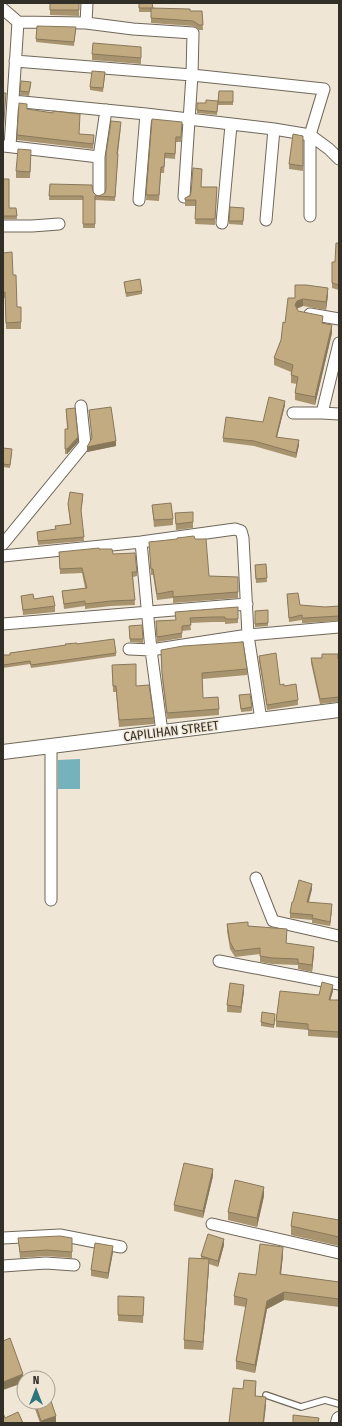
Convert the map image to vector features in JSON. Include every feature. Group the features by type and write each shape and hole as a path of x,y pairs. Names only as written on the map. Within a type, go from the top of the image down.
{"street":[{"path":"86,23 87,3"},
{"path":"3,9 18,22 86,23 133,29 192,33 192,75 184,197"},
{"path":"18,22 13,101 7,146 99,157"},
{"path":"15,61 192,75 324,90 310,135 310,216"},
{"path":"13,101 146,114 274,129 310,135 329,149 339,159"},
{"path":"99,193 99,157 106,110"},
{"path":"139,200 146,114"},
{"path":"222,222 231,125"},
{"path":"266,220 274,129"},
{"path":"3,226 59,224"},
{"path":"302,313 339,319"},
{"path":"322,413 339,343"},
{"path":"3,544 85,444 81,406"},
{"path":"293,414 339,414"},
{"path":"3,556 141,542 235,529 241,531 243,538 248,635 261,720"},
{"path":"141,542 162,732"},
{"path":"3,624 247,604"},
{"path":"129,649 152,650 248,635 339,627"},
{"name":"CAPILIHAN STREET","path":"3,752 339,710"},
{"path":"51,746 51,900"},
{"path":"256,878 273,921 339,936"},
{"path":"219,961 339,984"},
{"path":"212,1224 339,1253"},
{"path":"3,1238 60,1235 121,1247"},
{"path":"3,1266 46,1263 74,1265"},
{"path":"338,1423 339,1419"}],"lane":[{"path":"266,1395 301,1407 325,1400 339,1404"}],"water":[{"path":"80,759 80,789 58,789 58,760"}],"building":[{"path":"50,3 79,3 79,10 50,10"},
{"path":"139,3 152,3 153,8 139,8"},
{"path":"151,8 190,9 190,11 202,11 203,25 199,25 193,21 151,18"},
{"path":"37,26 76,27 74,42 36,39"},
{"path":"93,43 141,47 141,58 92,54"},
{"path":"92,71 105,72 103,88 90,87"},
{"path":"21,81 31,82 29,92 20,91"},
{"path":"219,91 233,91 233,102 218,102"},
{"path":"3,93 6,93 3,134"},
{"path":"206,100 218,101 217,112 197,110 197,103 206,103"},
{"path":"19,103 27,104 27,109 53,113 53,111 80,114 79,134 94,135 93,144 17,135"},
{"path":"152,119 182,122 181,137 176,137 175,154 165,153 164,167 161,167 159,195 146,195"},
{"path":"111,121 121,122 117,154 115,197 95,196 95,224 83,224 83,196 49,196 50,184 92,185 93,192 96,195 99,196 105,193 106,154"},
{"path":"293,134 303,136 303,166 289,164"},
{"path":"18,149 31,150 30,172 16,171"},
{"path":"193,168 202,169 201,187 217,187 215,219 195,219 196,200 185,200 185,198 190,196 191,192"},
{"path":"3,179 9,179 9,208 16,208 17,216 3,216"},
{"path":"230,207 244,208 243,221 229,221"},
{"path":"336,243 339,243 339,285 332,283 332,262 335,262"},
{"path":"12,252 13,275 16,275 17,307 21,307 21,322 6,323 5,292 3,292 3,253"},
{"path":"140,279 142,291 126,293 124,282"},
{"path":"295,285 328,288 326,302 303,299 297,301 295,305 298,311 323,316 322,323 332,325 315,397 295,393 298,377 291,375 293,365 274,358 281,340 283,322 285,323 288,298 295,298"},
{"path":"269,397 285,401 276,437 299,440 296,453 254,441 223,438 226,417 263,422"},
{"path":"111,407 116,441 87,447 92,438 89,410"},
{"path":"75,408 78,437 67,449 65,449 65,429 68,429 66,409"},
{"path":"3,448 12,449 10,465 3,464"},
{"path":"70,492 83,494 81,510 84,537 38,541 37,532 56,529 55,526 71,524 68,504"},
{"path":"171,503 173,519 154,520 152,505"},
{"path":"193,512 193,522 176,524 175,513"},
{"path":"194,536 195,539 206,539 209,576 238,577 238,592 173,597 173,591 157,594 153,569 151,569 149,542"},
{"path":"99,548 112,549 113,554 135,553 137,572 132,572 135,600 85,604 85,601 64,604 62,591 87,588 82,568 60,569 59,552"},
{"path":"266,564 267,578 256,579 255,565"},
{"path":"298,593 300,605 325,607 339,606 339,616 302,618 302,615 289,618 287,594"},
{"path":"33,594 34,599 53,596 55,606 23,610 21,596"},
{"path":"238,607 238,619 225,619 225,617 190,618 191,625 182,626 182,633 157,637 156,621 176,620 175,612"},
{"path":"268,610 268,623 255,624 255,611"},
{"path":"142,625 143,639 130,639 129,626"},
{"path":"114,639 116,653 31,665 30,661 3,665 3,655 10,655 10,653 66,645 65,644 77,644"},
{"path":"243,642 247,669 202,673 203,698 218,697 219,709 167,713 161,650 183,646"},
{"path":"276,653 280,685 284,684 284,686 296,684 298,700 267,705 259,656"},
{"path":"322,654 338,654 339,697 320,699 311,658 322,658"},
{"path":"136,664 136,686 149,685 154,718 119,720 116,686 113,686 112,665"},
{"path":"250,694 252,707 241,709 239,695"},
{"path":"299,880 312,884 307,902 332,904 330,922 312,918 313,915 290,913"},
{"path":"248,922 248,926 287,929 286,943 314,947 312,965 298,963 298,959 260,956 260,948 235,951 230,942 227,924"},
{"path":"322,982 333,985 329,1000 339,1000 339,1032 308,1030 308,1024 276,1021 280,991 319,995"},
{"path":"230,983 244,985 241,1007 227,1005"},
{"path":"262,1012 275,1014 274,1025 261,1022"},
{"path":"184,1163 213,1169 203,1211 174,1205"},
{"path":"235,1180 264,1187 257,1218 228,1212"},
{"path":"293,1212 339,1220 339,1237 291,1226"},
{"path":"208,1234 224,1239 218,1261 201,1256"},
{"path":"60,1236 72,1238 72,1252 46,1250 20,1252 18,1238"},
{"path":"95,1243 113,1246 108,1273 91,1270"},
{"path":"260,1244 283,1247 280,1274 339,1282 339,1299 284,1292 267,1301 255,1365 236,1361 247,1299 234,1296 239,1273 256,1275"},
{"path":"189,1258 209,1259 203,1342 184,1340"},
{"path":"118,1296 144,1297 143,1316 118,1315"},
{"path":"10,1338 22,1370 16,1370 16,1377 3,1382 3,1341"},
{"path":"244,1380 256,1381 255,1396 266,1397 263,1423 229,1423 233,1388 243,1389"},
{"path":"37,1410 54,1410 56,1416 41,1421"},
{"path":"18,1412 23,1423 3,1423 3,1413 5,1418"},
{"path":"293,1415 319,1418 318,1423 293,1423"}]}
